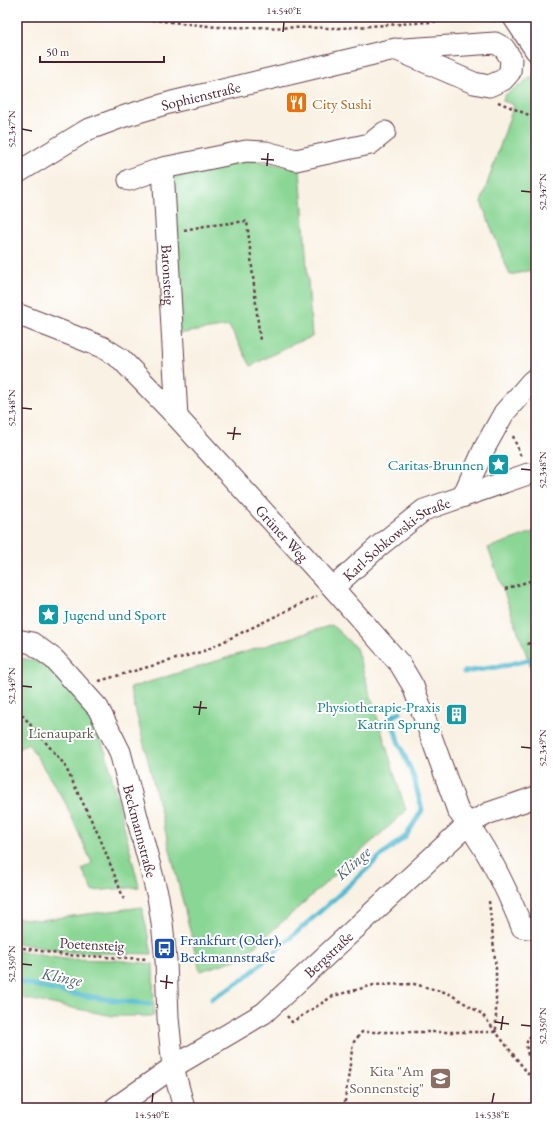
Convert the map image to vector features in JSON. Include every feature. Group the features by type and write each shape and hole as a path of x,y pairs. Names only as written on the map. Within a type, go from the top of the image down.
{"main road":[{"path":"507,19 536,50"}],"street":[{"name":"Sophienstraße","path":"17,173 88,130 125,116 180,100 395,49"},
{"path":"129,180 163,168 246,151 266,152 296,160 370,144 385,132"},
{"name":"Baronsteig","path":"163,168 177,417"},
{"name":"Grüner Weg","path":"17,314 102,347 121,359 177,417 400,664 413,686 458,811 468,824 495,869 522,927 536,929"},
{"name":"Karl-Sobkowski-Straße","path":"463,496 485,447 504,413 536,378"},
{"name":"Karl-Sobkowski-Straße","path":"333,588 379,546 424,510 528,474"},
{"name":"Beckmannstraße","path":"17,640 32,643 54,659 98,708 120,752 158,898 166,960 168,1018 173,1067 184,1108"},
{"name":"Bergstraße","path":"114,1108 173,1067 264,1014 468,824 489,813 536,797"}],"path":[{"path":"62,17 134,18 217,27 341,28 459,18 507,19"},
{"path":"494,101 536,118"},
{"path":"166,233 247,221 260,341"},
{"path":"504,413 528,474"},
{"path":"505,589 536,579"},
{"path":"79,687 204,651 333,588"},
{"path":"527,644 536,641"},
{"path":"17,712 24,717 64,764 100,838 124,902"},
{"path":"489,895 496,969 496,1032"},
{"name":"Poetensteig","path":"17,947 65,955 115,956 166,960"},
{"path":"275,1004 292,1022 333,996 374,985 414,984 448,993 482,1014 529,1075 536,1081"},
{"path":"344,1108 353,1043 362,1032 496,1032"},
{"path":"536,1032 528,1038 526,1046 528,1054 536,1060"}],"green space":[{"path":"536,76 536,269 510,275 481,202 514,105 503,101 504,96 531,77"},
{"path":"253,160 300,169 312,337 291,345 251,366 229,326 176,334 168,173"},
{"path":"536,531 536,681 488,548"},
{"path":"332,625 356,648 406,811 242,958 200,971 130,688"},
{"name":"Lienaupark","path":"17,657 50,665 90,712 106,753 139,887 93,891 82,869 92,863 65,802 28,743 17,750"},
{"path":"142,907 152,954 65,952 17,943 17,918 41,920"},
{"path":"17,951 64,959 114,960 153,964 154,1016 113,1016 17,997"}],"waterway":[{"name":"Klinge","path":"464,672 503,666 536,658"},
{"name":"Klinge","path":"212,999 245,978 383,854 406,836 422,810 413,775 398,741 391,717 400,712"},
{"name":"Klinge","path":"17,981 83,996 150,1004"}],"place":[{"name":"City Sushi","path":"297,103"},
{"name":"Caritas-Brunnen","path":"499,464"},
{"name":"Jugend und Sport","path":"49,614"},
{"name":"Physiotherapie-Praxis Katrin Sprung","path":"456,715"},
{"name":"Frankfurt (Oder), Beckmannstraße","path":"165,948"},
{"name":"Kita \"Am Sonnensteig\"","path":"440,1079"}]}
